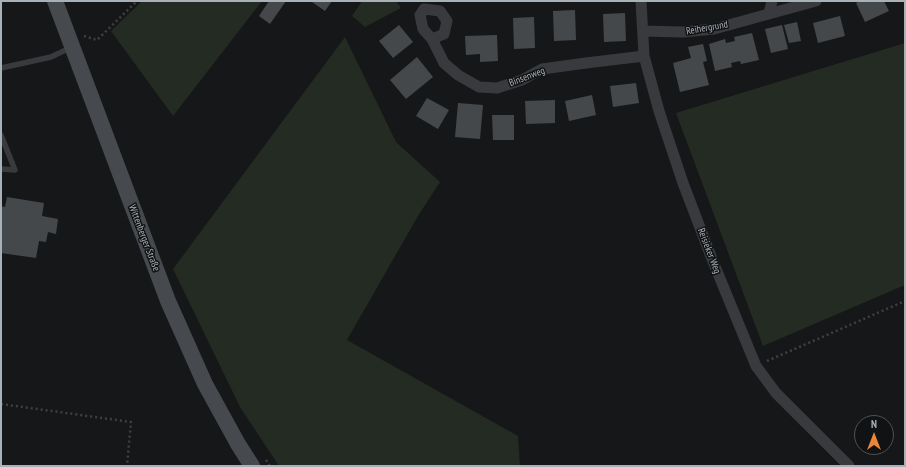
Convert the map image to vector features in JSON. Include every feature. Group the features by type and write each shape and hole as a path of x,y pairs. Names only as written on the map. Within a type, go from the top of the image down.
{"main road":[{"name":"Wittenberger Straße","path":"55,1 80,45 170,307 205,384 238,444 252,466"}],"street":[{"name":"Reisieker Weg","path":"641,1 644,56 659,111 683,183 712,259 756,366 776,393 849,466"},
{"path":"769,13 772,1"},
{"name":"Reihergrund","path":"643,31 683,32 714,29 816,1"},
{"name":"Binsenweg","path":"432,39 444,62 458,75 479,87 497,88 522,80 542,69 586,62 644,56"}],"lane":[{"path":"1,68 51,57 80,45"},
{"path":"1,134 15,170 1,169"}],"path":[{"path":"84,36 97,40 137,1"},
{"path":"80,45 84,36 82,30"},
{"path":"756,366 905,301"},
{"path":"1,404 131,422 127,466"},
{"path":"263,454 270,466"}],"shaded area":[{"path":"142,1 262,1 173,116 111,31"},
{"path":"362,1 396,1 401,8 365,27 352,16"},
{"path":"345,37 396,142 440,182 418,216 347,340 518,436 520,466 279,466 240,407 173,269"},
{"path":"905,43 905,285 763,346 676,113"}],"building":[{"path":"269,1 286,1 270,24 259,16"},
{"path":"332,1 325,11 312,2"},
{"path":"860,1 884,1 889,11 865,22 856,3"},
{"path":"575,10 576,40 554,41 553,11"},
{"path":"625,13 626,41 604,42 603,14"},
{"path":"840,16 845,36 818,43 813,23"},
{"path":"534,17 535,48 514,49 513,18"},
{"path":"797,22 801,41 789,43 784,25"},
{"path":"399,25 413,42 393,58 379,41"},
{"path":"782,25 788,49 771,53 765,29"},
{"path":"752,33 759,60 741,64 740,61 731,63 732,67 715,71 709,44 725,39 726,43 735,41 734,37"},
{"path":"497,35 498,61 480,62 480,54 466,55 465,36"},
{"path":"703,44 707,61 703,62 709,85 680,92 673,63 691,58 688,47"},
{"path":"417,57 433,77 406,99 390,80"},
{"path":"636,83 639,103 613,107 610,86"},
{"path":"592,95 596,115 569,121 565,101"},
{"path":"427,98 449,110 438,129 416,116"},
{"path":"555,100 555,123 526,124 525,101"},
{"path":"458,103 483,105 480,139 455,137"},
{"path":"492,115 514,115 514,140 493,140"},
{"path":"7,197 44,203 42,216 58,219 56,234 48,232 46,242 39,241 36,258 1,253 1,206 5,207"}]}
